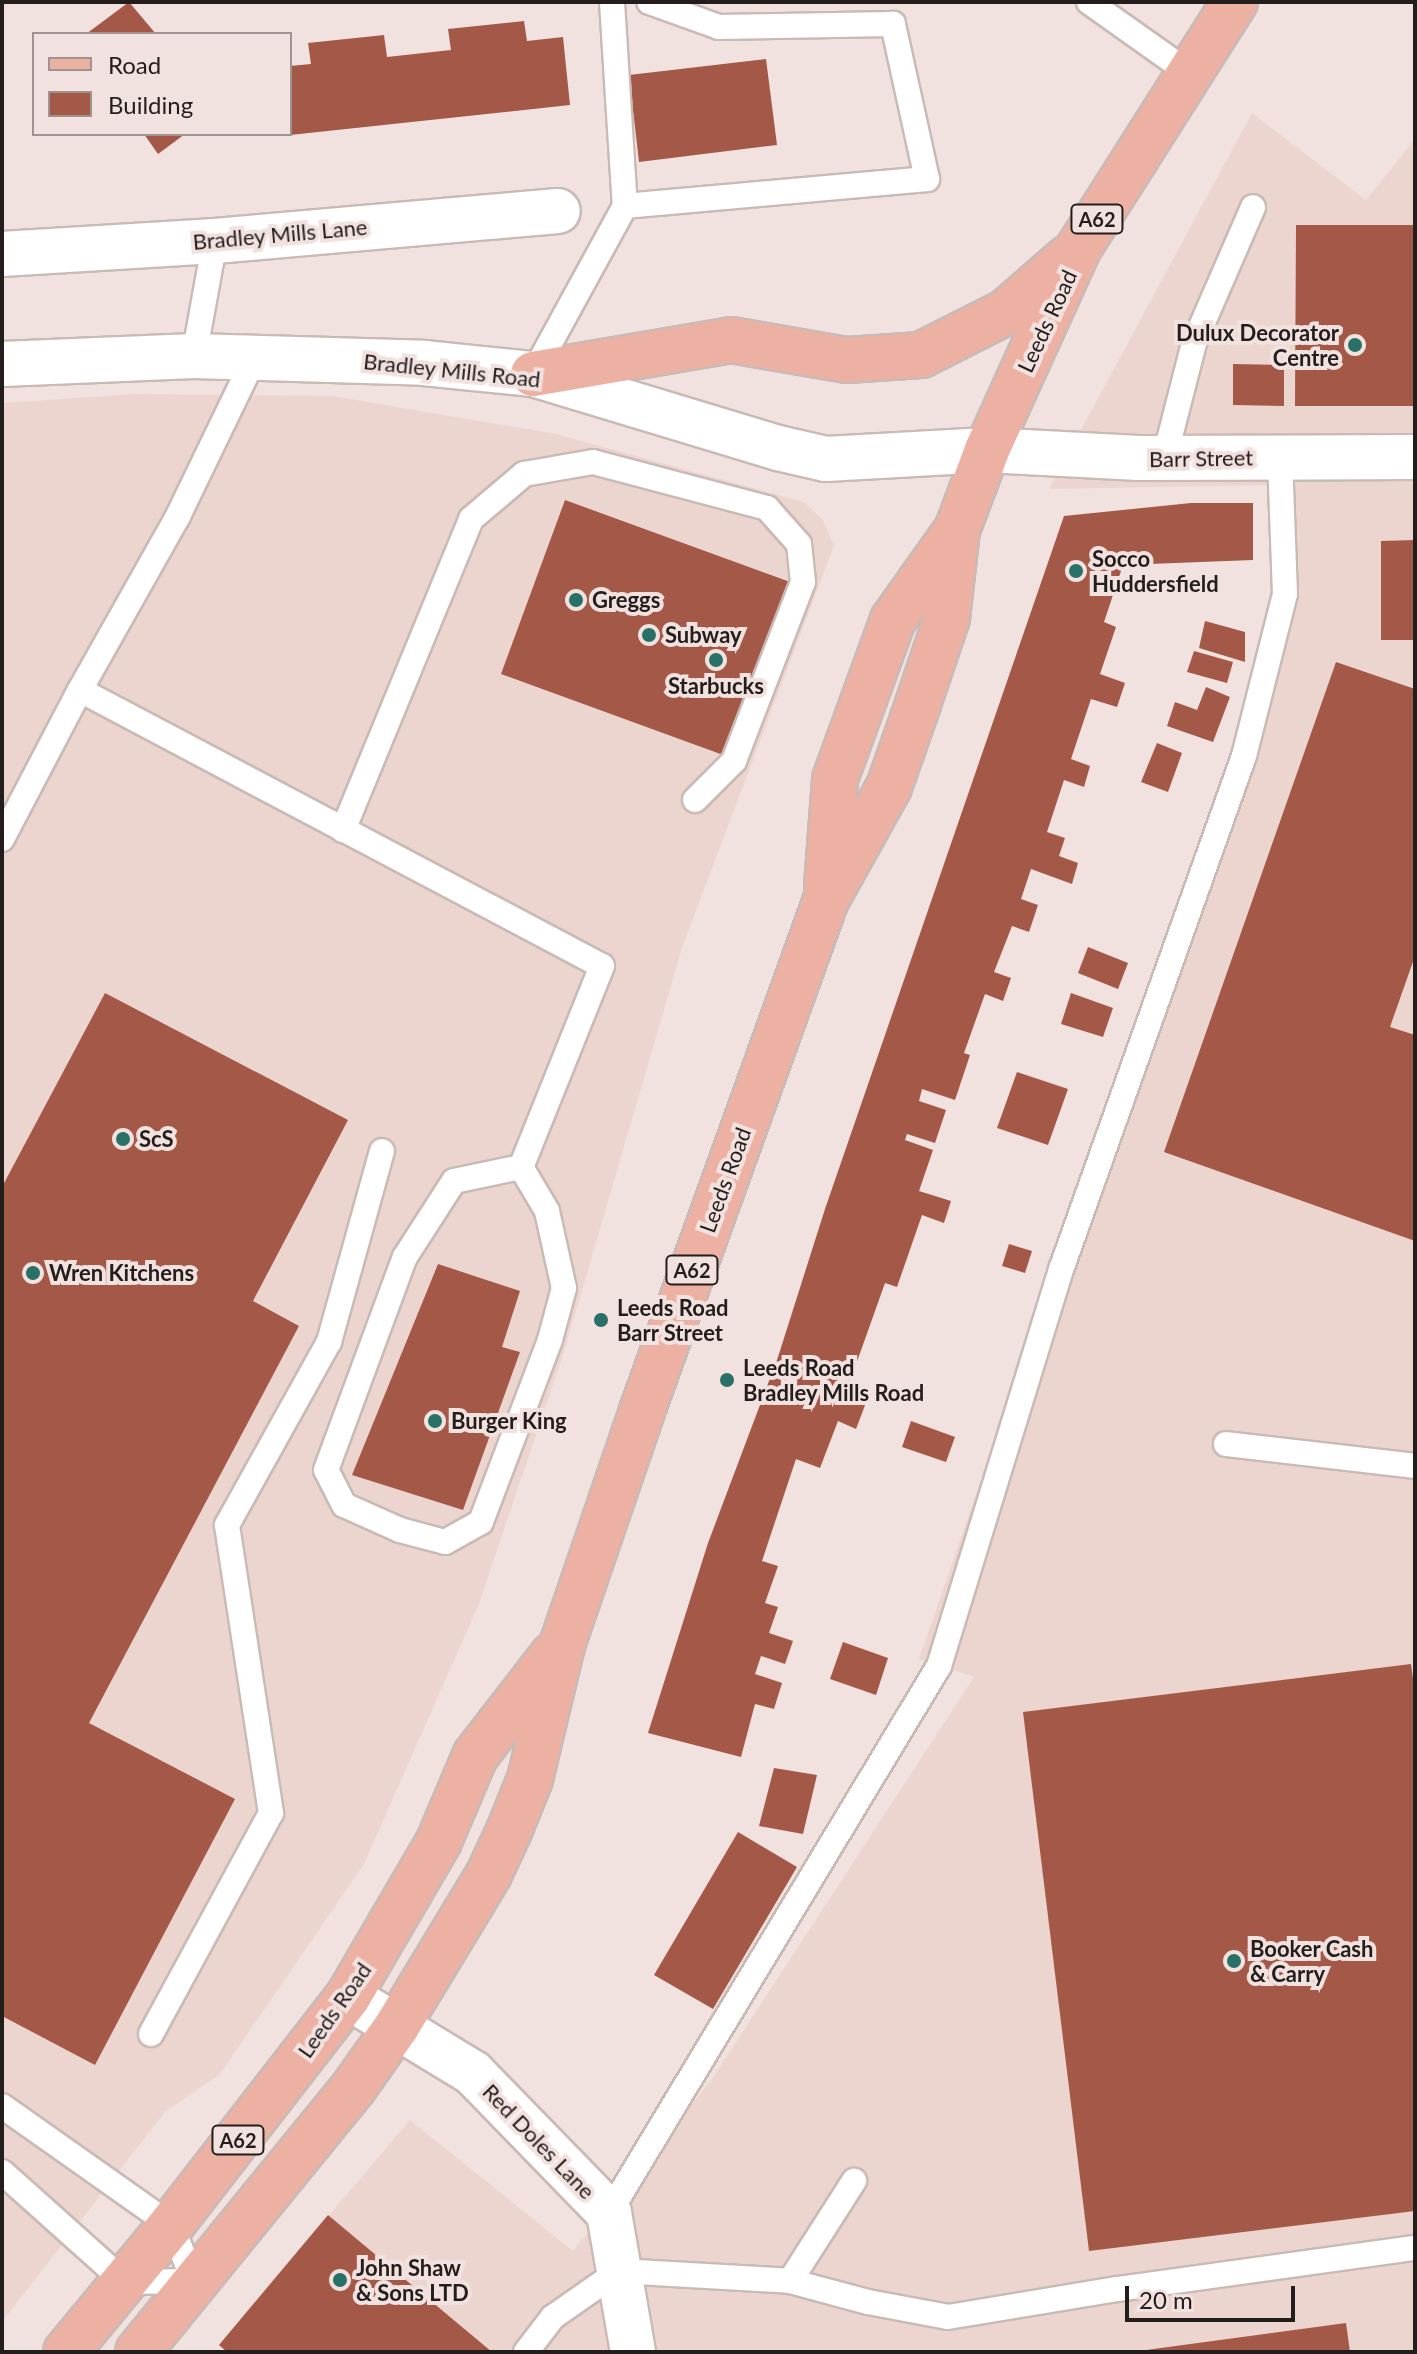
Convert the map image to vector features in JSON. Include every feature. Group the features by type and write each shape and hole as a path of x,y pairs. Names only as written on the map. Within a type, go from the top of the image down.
{"main road":[{"name":"Leeds Road","path":"138,2352 354,2087 397,2026 489,1874 530,1779 563,1642 642,1411 826,900 889,787 947,618 957,530 987,450 1078,249 1235,2"},
{"path":"533,374 731,340 847,360 921,355 1006,312 1078,249"},
{"name":"Leeds Road","path":"66,2352 171,2225 348,1997 439,1841 475,1756 563,1642"}],"street":[{"name":"Bradley Mills Lane","path":"2,254 215,241 558,211"},
{"name":"Bradley Mills Road","path":"2,364 194,356 424,363 533,374 763,444 826,459 987,450"},
{"name":"Barr Street","path":"987,450 1139,458 1415,457"},
{"name":"Red Doles Lane","path":"348,1997 473,2073 609,2213 633,2352"}],"lane":[{"path":"533,374 625,206 612,2"},
{"path":"625,206 927,179 893,24 719,27 649,2"},
{"path":"1089,2 1188,72"},
{"path":"1165,456 1194,343 1253,207"},
{"path":"194,356 215,241"},
{"path":"2,839 80,690 178,516 255,357"},
{"path":"609,2213 939,1666 1062,1267 1244,756 1285,594 1280,457"},
{"path":"343,830 471,519 524,474 593,462 767,508 799,544 803,582 734,761 695,800"},
{"path":"80,690 602,966 521,1167"},
{"path":"151,2034 271,1813 227,1525 329,1342 382,1151"},
{"path":"521,1167 547,1211 564,1288 550,1340 481,1522 445,1542 400,1530 344,1505 326,1470 405,1257 445,1193 454,1181 521,1167"},
{"path":"1226,1444 1415,1466"},
{"path":"2,2106 171,2225 194,2281 125,2282 2,2172"},
{"path":"790,2281 854,2181"},
{"path":"533,2348 553,2317 619,2271 790,2281 868,2302 948,2317 1118,2289 1415,2248"}],"shaded area":[{"path":"1252,113 1366,200 1415,139 1415,2352 227,2352 219,2345 410,2120 573,2251 710,2082 974,1677 919,1659 1233,752 1273,605 1278,485 1049,489"},
{"path":"135,394 333,396 556,434 804,502 823,520 834,546 682,948 564,1352 479,1604 364,1864 220,2074 165,2112 2,2322 2,403"}],"building":[{"path":"129,2 154,32 89,32"},
{"path":"524,21 527,41 563,37 570,105 292,135 292,66 311,64 308,43 384,35 387,57 451,50 448,29"},
{"path":"766,59 777,145 639,162 629,75"},
{"path":"145,136 182,136 158,154"},
{"name":"Dulux Decorator Centre","path":"1296,225 1415,225 1415,406 1295,406"},
{"path":"1233,364 1284,365 1284,406 1233,405"},
{"path":"565,500 790,582 726,756 501,674"},
{"path":"1191,503 1253,503 1253,560 1123,565 1104,622 1116,627 1100,674 1125,683 1117,707 1091,699 1071,759 1090,766 1084,787 1064,780 1047,832 1065,838 1059,856 1078,863 1072,884 1031,869 1021,899 1038,905 1029,932 1012,926 994,972 1011,978 1003,1001 985,994 964,1053 970,1055 955,1100 922,1089 919,1101 946,1110 935,1143 907,1134 905,1140 933,1150 919,1191 951,1201 944,1223 922,1215 897,1287 885,1283 849,1384 870,1392 856,1429 838,1421 820,1468 796,1459 762,1561 778,1566 765,1603 778,1607 769,1633 793,1641 785,1664 761,1656 755,1674 782,1683 774,1709 755,1704 741,1757 648,1733 708,1543 778,1357 825,1209 1064,516"},
{"path":"1415,540 1415,640 1381,640 1381,541"},
{"path":"1205,621 1245,632 1245,662 1199,648"},
{"path":"1194,651 1233,662 1227,683 1187,672"},
{"path":"1336,662 1415,689 1415,956 1390,1027 1415,1035 1415,1241 1164,1152"},
{"path":"1206,687 1230,697 1213,742 1167,726 1175,702 1197,710"},
{"path":"1157,743 1182,753 1168,792 1141,782"},
{"path":"1088,947 1128,963 1118,989 1078,973"},
{"path":"105,993 348,1120 253,1301 299,1326 89,1723 235,1799 95,2065 2,2016 2,1187"},
{"path":"1071,993 1113,1008 1103,1037 1061,1024"},
{"path":"1017,1072 1068,1089 1048,1145 997,1128"},
{"path":"1009,1244 1032,1251 1025,1273 1002,1266"},
{"name":"Burger King","path":"438,1264 520,1291 502,1347 520,1352 463,1510 352,1475"},
{"path":"911,1421 955,1437 946,1462 902,1447"},
{"path":"843,1642 888,1658 876,1695 830,1679"},
{"name":"Booker Cash & Carry","path":"1411,1664 1415,1693 1415,2211 1089,2251 1023,1712"},
{"path":"774,1768 817,1775 803,1834 759,1826"},
{"path":"738,1832 797,1867 713,2009 654,1975"},
{"name":"John Shaw & Sons LTD","path":"328,2215 492,2352 227,2352 219,2345"},
{"path":"1346,2323 1350,2352 1146,2352 1146,2350"}],"place":[{"name":"Dulux Decorator Centre","path":"1355,345"},
{"name":"Socco Huddersfield","path":"1076,571"},
{"name":"Greggs","path":"576,600"},
{"name":"Subway","path":"649,635"},
{"name":"Starbucks","path":"716,660"},
{"name":"ScS","path":"123,1139"},
{"name":"Wren Kitchens","path":"33,1273"},
{"name":"Leeds Road Barr Street","path":"601,1320"},
{"name":"Leeds Road Bradley Mills Road","path":"727,1380"},
{"name":"Burger King","path":"435,1421"},
{"name":"Booker Cash & Carry","path":"1234,1961"},
{"name":"John Shaw & Sons LTD","path":"340,2280"}]}
